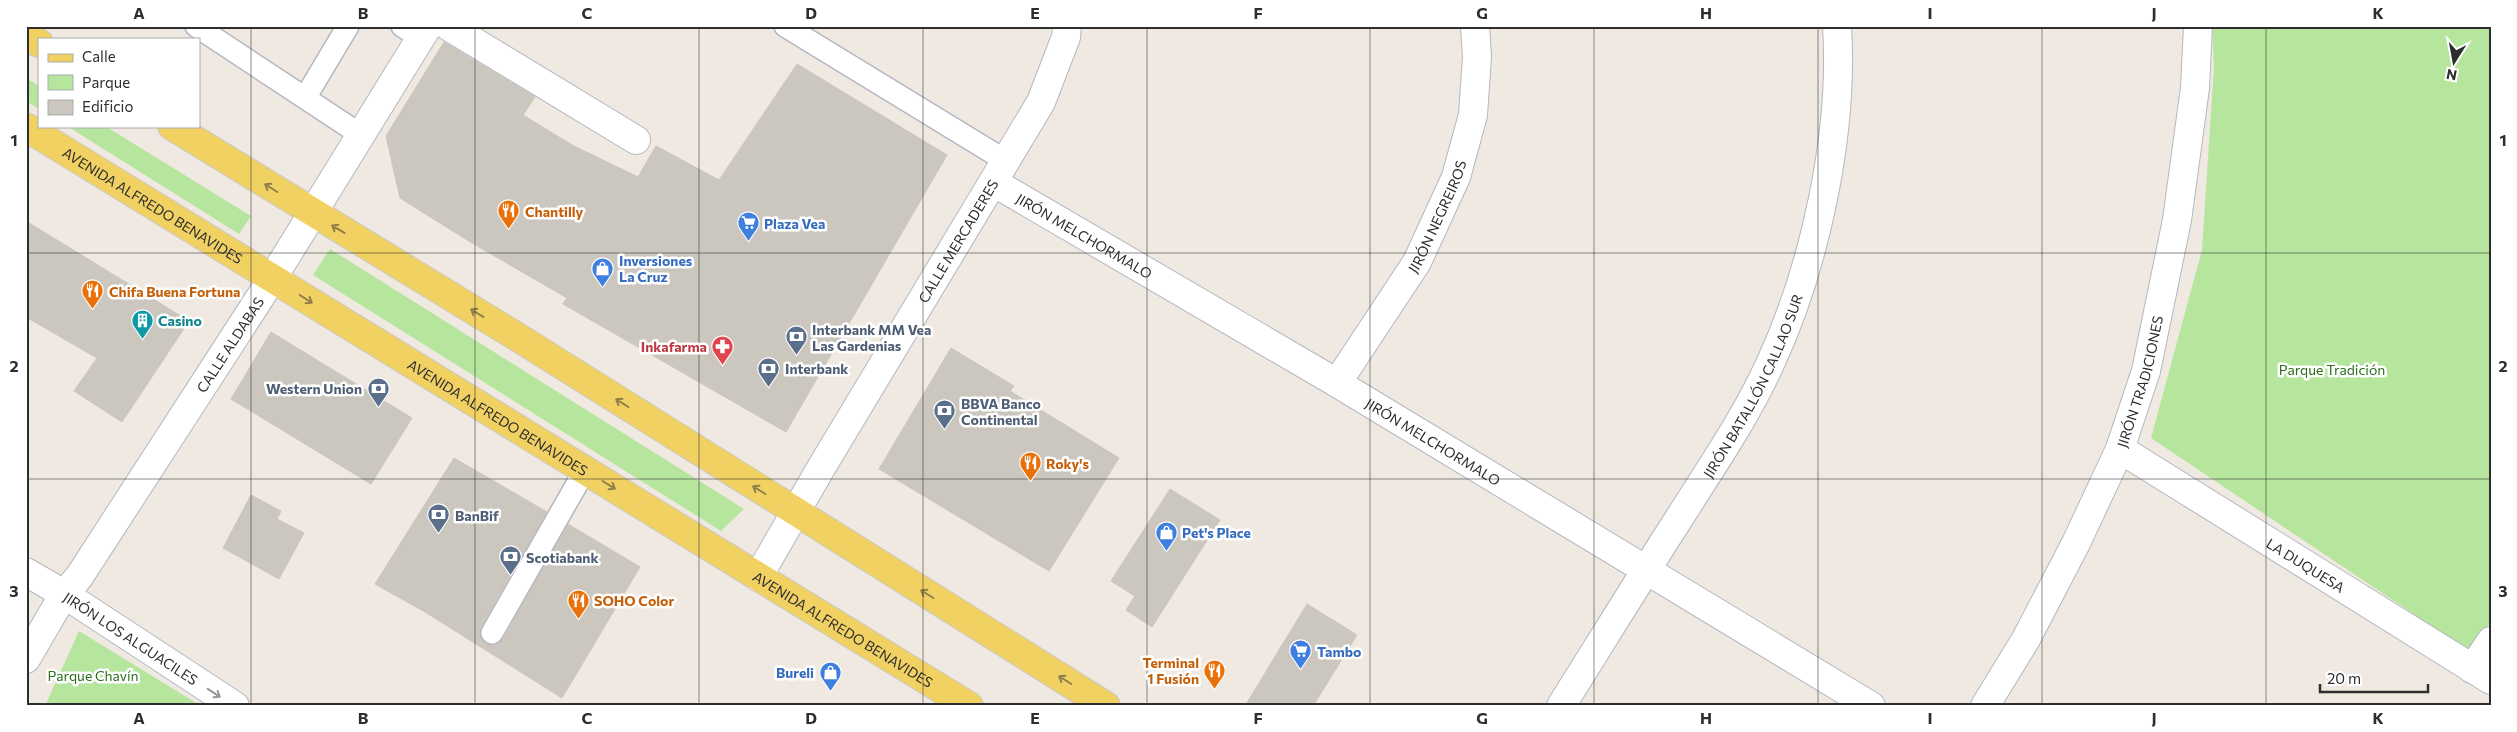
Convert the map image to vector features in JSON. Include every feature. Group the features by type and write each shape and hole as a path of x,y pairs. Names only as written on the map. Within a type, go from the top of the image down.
{"main road":[{"path":"26,36 38,42"},
{"name":"AVENIDA ALFREDO BENAVIDES","path":"26,127 969,706"},
{"path":"175,128 519,338 795,513 1106,706"}],"street":[{"path":"448,26 636,140"},
{"name":"CALLE MERCADERES","path":"758,577 1042,102 1066,36 1067,26"},
{"name":"JIRÓN NEGREIROS","path":"1337,384 1417,262 1456,177 1473,115 1477,56 1476,26"},
{"name":"JIRÓN BATALLÓN CALLAO SUR","path":"1561,706 1645,570 1742,420 1770,364 1796,302 1818,224 1833,138 1838,44 1836,26"},
{"name":"JIRÓN TRADICIONES","path":"1985,706 2026,639 2076,544 2120,449 2146,371 2176,229 2195,88 2198,26"},
{"name":"CALLE ALDABAS","path":"26,659 64,594 79,577 272,279 361,135 417,30"},
{"name":"JIRÓN MELCHORMALO","path":"1000,172 1337,384 1870,706"},
{"name":"LA DUQUESA","path":"2120,449 2482,675"},
{"name":"JIRÓN LOS ALGUACILES","path":"26,572 64,594 235,706"},
{"path":"2482,675 2491,641"}],"lane":[{"path":"196,26 361,135"},
{"path":"305,98 348,26"},
{"path":"786,26 1000,172"},
{"path":"492,633 585,470"}],"green space":[{"name":"Parque Tradición","path":"2212,26 2491,26 2491,621 2470,652 2151,438 2202,250 2214,67"},
{"path":"26,78 38,85 38,108 26,101"},
{"path":"70,128 108,128 251,216 239,234"},
{"path":"330,249 744,509 721,531 313,275"},
{"name":"Parque Chavín","path":"79,631 201,706 45,706"}],"building":[{"name":"Plaza Vea","path":"444,42 535,97 523,115 572,145 638,177 656,146 719,180 797,64 947,155 786,432 563,304 567,298 467,240 400,198 386,136"},
{"path":"26,221 189,321 122,422 74,391 97,358 26,317"},
{"path":"271,332 412,418 371,484 231,399"},
{"name":"Roky's","path":"951,348 1014,386 1010,391 1119,458 1049,571 879,469"},
{"path":"454,458 547,512 481,627 480,634 485,644 493,645 503,639 568,524 640,567 562,698 425,612 375,584"},
{"name":"Pet's Place","path":"1170,489 1220,520 1152,627 1126,610 1135,596 1111,581"},
{"path":"251,495 281,511 277,519 304,533 279,579 223,548"},
{"name":"Tambo","path":"1307,604 1357,635 1313,706 1245,706"}],"place":[{"name":"Chantilly","path":"509,230"},
{"name":"Plaza Vea","path":"748,242"},
{"name":"Inversiones La Cruz","path":"603,287"},
{"name":"Chifa Buena Fortuna","path":"93,310"},
{"name":"Casino","path":"142,339"},
{"name":"Interbank MM Vea Las Gardenias","path":"796,356"},
{"name":"Inkafarma","path":"723,365"},
{"name":"Interbank","path":"769,387"},
{"name":"Western Union","path":"378,407"},
{"name":"BBVA Banco Continental","path":"945,430"},
{"name":"Roky's","path":"1030,482"},
{"name":"BanBif","path":"439,534"},
{"name":"Pet's Place","path":"1166,551"},
{"name":"Scotiabank","path":"510,576"},
{"name":"SOHO Color","path":"578,619"},
{"name":"Tambo","path":"1301,670"},
{"name":"Terminal 1 Fusión","path":"1215,689"},
{"name":"Bureli","path":"830,691"}]}
